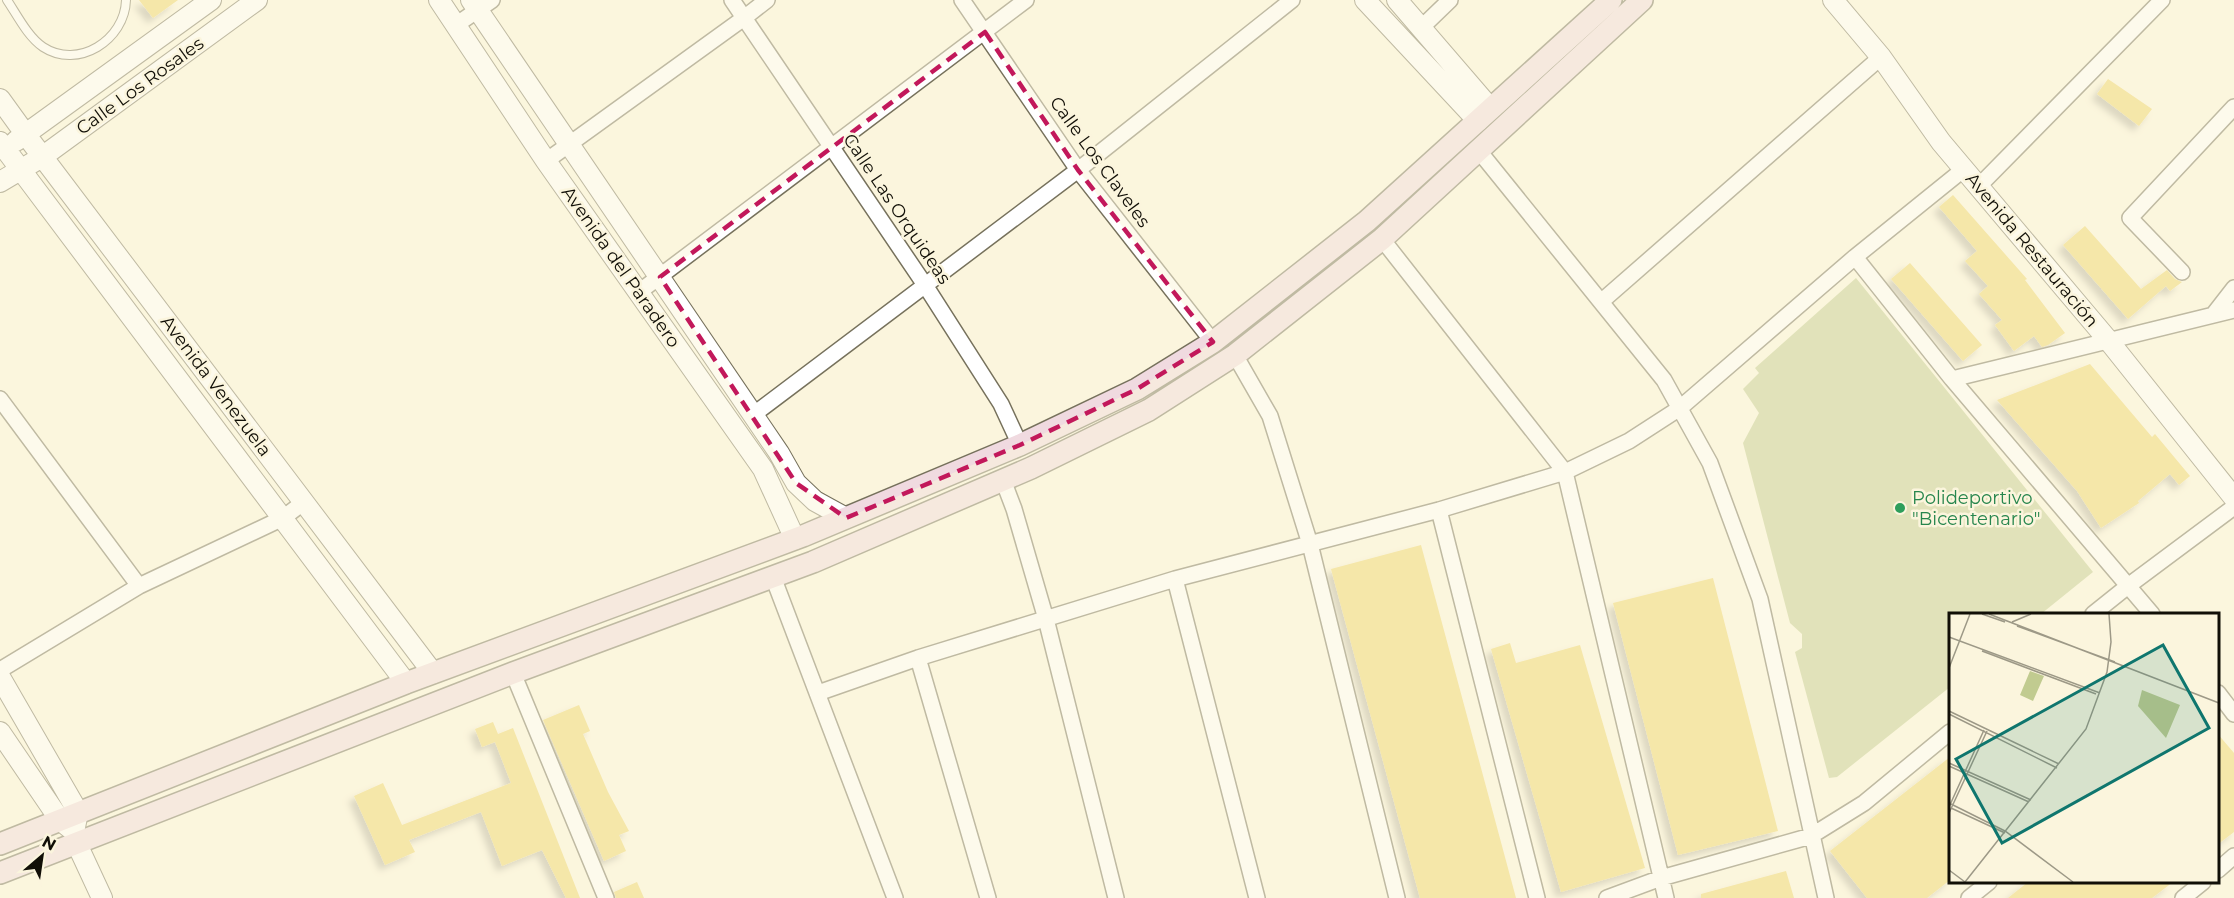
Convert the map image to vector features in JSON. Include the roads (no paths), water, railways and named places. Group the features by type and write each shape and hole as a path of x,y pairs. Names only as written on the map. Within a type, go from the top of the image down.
{"main road":[{"path":"0,873 72,827 406,683 799,538 1020,445 1137,389 1213,342 1367,221 1611,0"},
{"path":"0,844 72,827 513,673 813,562 1003,480 1149,410 1235,355 1382,239 1642,0"},
{"path":"799,538 813,562"}],"street":[{"name":"Calle Los Rosales","path":"1,146 26,135 211,0"},
{"name":"Calle Los Rosales","path":"0,182 42,157 258,0"},
{"name":"Avenida del Paradero","path":"439,0 546,160 763,469 799,538"},
{"name":"Calle Las Orquideas","path":"732,0 925,285 1001,404 1020,445"},
{"path":"546,160 767,0"},
{"name":"Calle Los Claveles","path":"962,0 1078,170 1213,342"},
{"path":"639,292 1026,0"},
{"path":"753,415 1078,170 1292,0"},
{"path":"1365,0 1484,114"},
{"path":"1397,0 1421,28 1484,114"},
{"path":"1421,28 1450,0"},
{"name":"Avenida Restauración","path":"1833,0 1881,57 1941,142 2108,340 2234,498"},
{"path":"1979,186 2162,0"},
{"name":"Avenida del Paradero","path":"480,3 569,143 779,453 796,483 815,501 846,518"},
{"path":"456,25 480,3"},
{"path":"1602,301 1881,57"},
{"name":"Avenida Venezuela","path":"0,99 433,673"},
{"path":"2182,273 2130,218 2234,107"},
{"name":"Avenida Venezuela","path":"1,146 406,683"},
{"path":"1479,151 1664,380 1710,463 1760,599 1826,898"},
{"path":"818,693 918,658 1175,579 1439,510 1565,472 1629,441 1680,408 1855,257 1964,169"},
{"path":"1382,239 1565,472 1666,898"},
{"path":"1855,257 1952,379 2150,613"},
{"path":"2213,315 2234,288"},
{"path":"1952,379 2234,310"},
{"path":"1235,355 1270,416 1310,544 1397,898"},
{"path":"0,399 139,586"},
{"path":"1003,480 1014,509 1046,619 1116,898"},
{"path":"0,670 139,586 283,518 304,502"},
{"path":"2095,613 2234,507"},
{"path":"1439,510 1537,898"},
{"path":"773,577 895,898"},
{"path":"1175,579 1257,898"},
{"path":"918,658 988,898"},
{"path":"513,673 606,898"},
{"path":"0,677 72,827 102,898"},
{"path":"2219,696 2234,714"},
{"path":"0,732 72,827"},
{"path":"1607,898 1661,878 1811,836 1864,803 1949,733"},
{"path":"2219,868 2234,856"},
{"path":"1969,898 1988,883"},
{"path":"2183,898 2202,883"}],"lane":[{"path":"7,0 41,46 56,54 75,56 98,48 111,37 121,22 126,0"}],"place":[{"name":"Polideportivo \"Bicentenario\"","path":"1900,508"}]}
